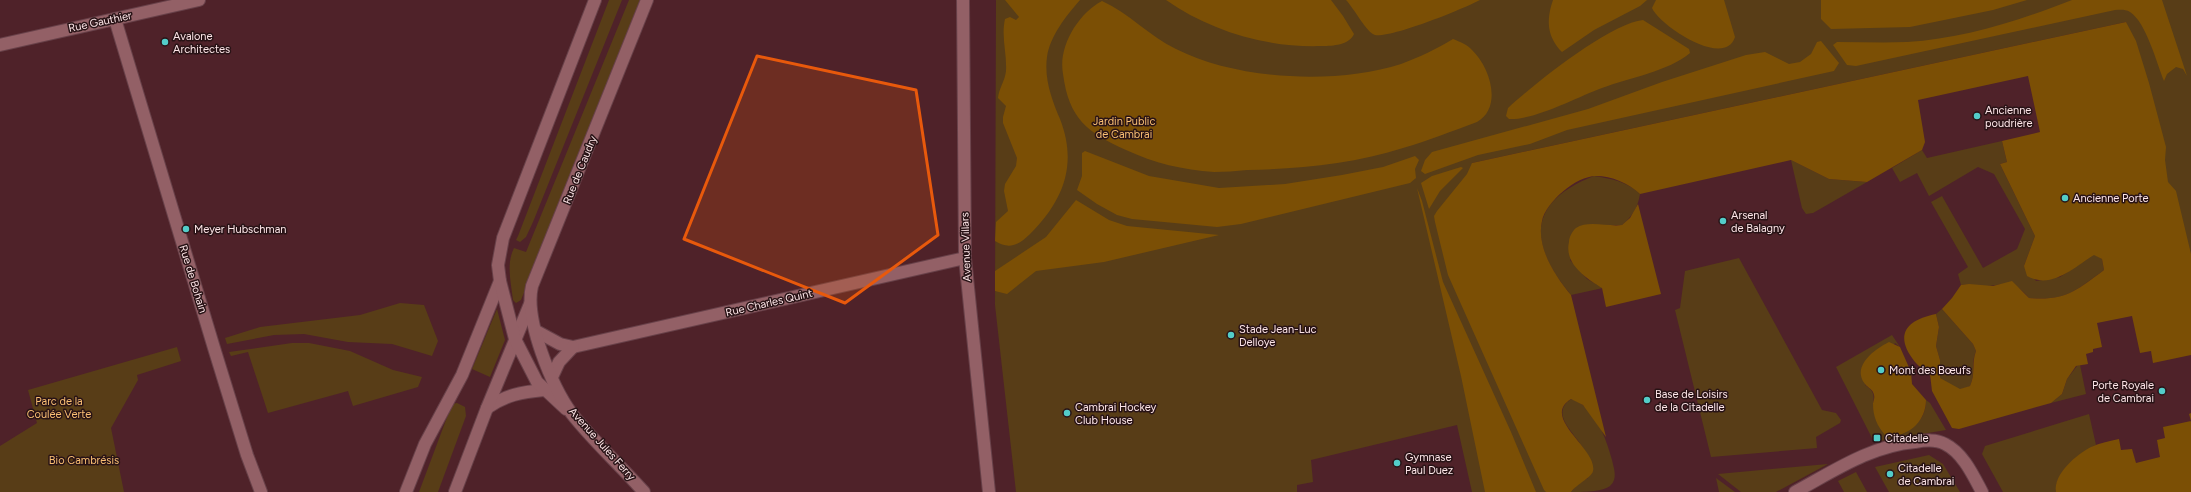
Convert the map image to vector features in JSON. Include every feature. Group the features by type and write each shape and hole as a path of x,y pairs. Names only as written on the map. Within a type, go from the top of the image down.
{"street":[{"path":"572,413 544,390 526,364 515,339 500,281 499,260 503,238 595,0"},
{"name":"Rue de Caudry","path":"455,492 487,408 530,304 532,286 648,0"},
{"name":"Avenue Villars","path":"963,0 965,258 989,492"},
{"name":"Rue Gauthier","path":"0,45 191,1"},
{"name":"Rue de Bohain","path":"115,19 214,348 247,454 261,492"},
{"name":"Rue Charles Quint","path":"573,347 965,258"},
{"path":"406,492 426,444 462,375 500,281"},
{"name":"Avenue Jules Ferry","path":"530,304 536,331 552,377 572,413 644,492"},
{"path":"536,331 560,344 573,347 560,362 552,377"},
{"path":"487,408 501,399 515,393 544,390"},
{"path":"1795,492 1857,458 1883,447 1927,440 1937,441 1953,448 1967,466 1982,492"}],"highlighted area":[{"path":"757,56 916,90 938,235 845,303 684,239"}],"green space":[{"path":"609,0 622,0 533,222 526,237 520,242 516,240"},
{"path":"629,0 640,0 521,300 516,303 513,300 510,280 510,260 514,248 526,252"},
{"name":"Jardin Public de Cambrai","path":"996,0 2191,0 2191,338 2126,22 1472,163 1550,492 1472,492 1457,425 1311,460 1313,482 1297,485 1297,492 1016,492 995,305"},
{"path":"1005,0 1080,0 1064,20 1051,41 1046,65 1049,89 1060,119 1068,152 1064,181 1059,195 1042,221 1022,241 1009,246 995,241 996,222 1008,211 1004,191 1005,184 1016,166 1017,158 1003,123 1006,106 998,98 1006,71 1004,39 1005,19 1010,17 1016,20 1019,17"},
{"path":"1166,0 1331,0 1354,34 1352,38 1345,43 1331,46 1281,44 1220,29 1201,21"},
{"path":"1346,0 1480,0 1459,10 1411,28 1384,35 1375,35 1368,30"},
{"path":"1553,0 1647,0 1640,6 1594,30 1562,52 1553,40 1549,28 1549,14"},
{"path":"1656,0 1724,0 1735,37 1729,46 1719,48 1706,47 1693,41 1679,34 1657,16 1652,8"},
{"path":"1821,0 2027,0 1993,10 1910,27 1831,29 1821,19"},
{"path":"2072,0 2162,0 2187,76 2183,69 2176,67 2167,74 2164,81 2146,34 2136,17 2126,10 2115,10 1856,66 1847,65 1833,45 1837,42 1907,42 1949,37 1970,33 2033,15"},
{"path":"1102,1 1121,12 1166,44 1176,49 1201,59 1228,67 1257,73 1317,77 1375,71 1401,64 1428,53 1453,39 1470,48 1484,66 1491,87 1492,97 1490,107 1485,115 1477,122 1431,139 1365,158 1326,165 1218,172 1191,170 1147,159 1112,143 1091,130 1075,113 1066,89 1062,63 1067,42 1078,22 1093,7"},
{"path":"1643,20 1689,49 1690,53 1671,65 1648,74 1602,88 1544,112 1520,118 1509,119 1506,116 1508,108 1572,56 1612,32 1629,24"},
{"path":"2126,22 2136,41 2149,83 2166,147 2165,160 2168,182 2176,191 2191,254 2191,355 2153,363 2151,351 2140,353 2132,316 2097,323 2102,347 2093,349 2093,352 2086,354 2088,364 2076,366 2067,379 2062,394 2051,403 1959,429 1952,428 1932,391 1930,374 1915,362 1905,344 1904,337 1906,330 1910,325 1917,320 1936,314 1939,327 1936,346 1940,360 1940,378 1960,389 1970,386 1973,377 1976,351 1973,344 1942,309 1961,285 1969,284 1993,286 2012,281 2029,298 2052,298 2070,293 2086,284 2104,270 2102,259 2094,255 2071,271 2054,279 2036,280 2027,276 2024,266 2035,236 2000,164 2007,162 2002,141 2040,132 2028,76 1918,100 1925,142 1922,150 1867,182 1829,179 1791,160 1640,194 1620,181 1602,176 1588,177 1580,180 1563,191 1549,206 1542,221 1542,241 1548,261 1571,295 1606,437 1583,405 1571,399 1563,407 1562,415 1572,434 1592,462 1593,471 1590,476 1571,492 1546,492 1544,490 1448,275 1435,222 1434,216 1437,211 1467,174 1472,163"},
{"path":"1821,41 1839,63 1834,71 1567,130 1530,144 1478,155 1425,174 1421,171 1425,160 1432,152 1588,109 1662,82 1746,55 1765,52 1789,64 1800,62 1811,54 1817,42"},
{"path":"2002,141 2007,162 2000,164 2035,236 2024,266 2036,281 2060,277 2094,254 2102,259 2104,270 2070,293 2053,298 2042,299 2029,298 2017,287 2008,284 1991,286 1961,285 1958,274 1968,267 1931,202 1942,196 1983,268 2017,249 2025,229 1994,174 1978,167 1929,196 1917,173 1900,182 1892,168 1922,150 1927,158"},
{"path":"1085,151 1149,176 1219,188 1285,184 1383,167 1415,156 1419,160 1415,169 1416,178 1410,183 1241,224 1217,227 1132,219 1117,215 1097,204 1077,190 1082,176 1082,153"},
{"path":"1791,160 1829,179 1867,182 1813,213 1806,214 1802,208"},
{"path":"1461,167 1463,168 1440,191 1429,209 1421,183 1432,176"},
{"path":"1594,176 1624,183 1640,194 1632,215 1626,222 1622,225 1602,225 1570,260 1587,279 1603,288 1571,295 1547,259 1542,242 1541,226 1546,212 1556,198 1572,186"},
{"path":"1417,188 1422,201 1443,282 1511,432 1536,492 1485,492 1461,376"},
{"path":"1076,200 1109,220 1127,226 1219,235 1104,262 1036,271 1007,294 995,291 995,271 1046,237"},
{"path":"1638,204 1661,294 1606,307 1602,288 1589,280 1573,264 1568,250 1570,239 1576,228 1586,224 1622,225 1630,218"},
{"path":"1739,258 1822,410 1836,413 1841,420 1840,423 1816,437 1817,448 1711,457 1675,310 1680,308 1685,271"},
{"path":"400,303 424,305 438,341 432,356 392,344 348,342 304,334 274,335 227,344 225,338 260,327 360,315"},
{"path":"497,309 505,340 490,377 472,369"},
{"path":"1942,309 1973,344 1976,351 1973,361 1973,377 1970,386 1960,390 1940,379 1940,360 1936,346 1939,327 1936,314"},
{"path":"1892,335 1900,347 1895,343 1865,385 1873,393 1873,404 1894,436 1907,431 1917,424 1924,414 1926,400 1930,403 1946,430 1874,442 1836,367"},
{"path":"1889,342 1900,347 1911,372 1912,384 1926,400 1923,415 1919,422 1908,431 1893,436 1885,435 1880,428 1874,413 1874,397 1872,390 1865,384 1861,377 1861,371 1866,359 1877,349"},
{"path":"292,343 309,343 350,351 393,370 422,377 418,387 353,406 348,391 268,413 248,352 231,356 229,352"},
{"path":"177,347 181,361 137,375 138,380 111,428 124,492 0,492 0,446 37,423 28,390"},
{"path":"2080,365 2086,394 2051,403 2062,394 2067,379 2077,366"},
{"path":"1571,399 1587,408 1603,433 1615,474 1614,480 1610,486 1606,488 1592,491 1571,492 1578,483 1588,478 1586,458 1583,448 1566,424 1563,417 1562,411"},
{"path":"457,403 465,407 466,416 438,492 419,492 452,404"},
{"path":"2089,414 2096,445 2089,448 2069,464 2059,477 2056,492 2003,492 1982,454 1985,446"},
{"path":"2191,421 2191,492 2056,492 2058,478 2062,472 2067,465 2085,450 2101,443 2119,439 2121,450 2132,449 2136,463 2160,457 2157,440 2165,438 2163,427"},
{"path":"1929,455 1943,464 1960,492 1889,492 1875,467"},
{"path":"1828,464 1776,492 1741,492 1718,474"},
{"path":"1856,472 1867,492 1844,492 1838,481"},
{"path":"1716,478 1735,492 1719,492"}],"place":[{"name":"Avalone Architectes","path":"165,42"},
{"name":"Ancienne poudrière","path":"1977,116"},
{"name":"Ancienne Porte","path":"2065,198"},
{"name":"Arsenal de Balagny","path":"1723,221"},
{"name":"Meyer Hubschman","path":"186,229"},
{"name":"Stade Jean-Luc Delloye","path":"1231,335"},
{"name":"Mont des Bœufs","path":"1881,370"},
{"name":"Porte Royale de Cambrai","path":"2162,391"},
{"name":"Base de Loisirs de la Citadelle","path":"1647,400"},
{"name":"Cambrai Hockey Club House","path":"1067,413"},
{"name":"Citadelle","path":"1877,438"},
{"name":"Gymnase Paul Duez","path":"1397,463"},
{"name":"Citadelle de Cambrai","path":"1890,474"}],"park label":[{"name":"Parc de la Coulée Verte","path":"59,407"},
{"name":"Bio Cambrésis","path":"84,460"}]}
